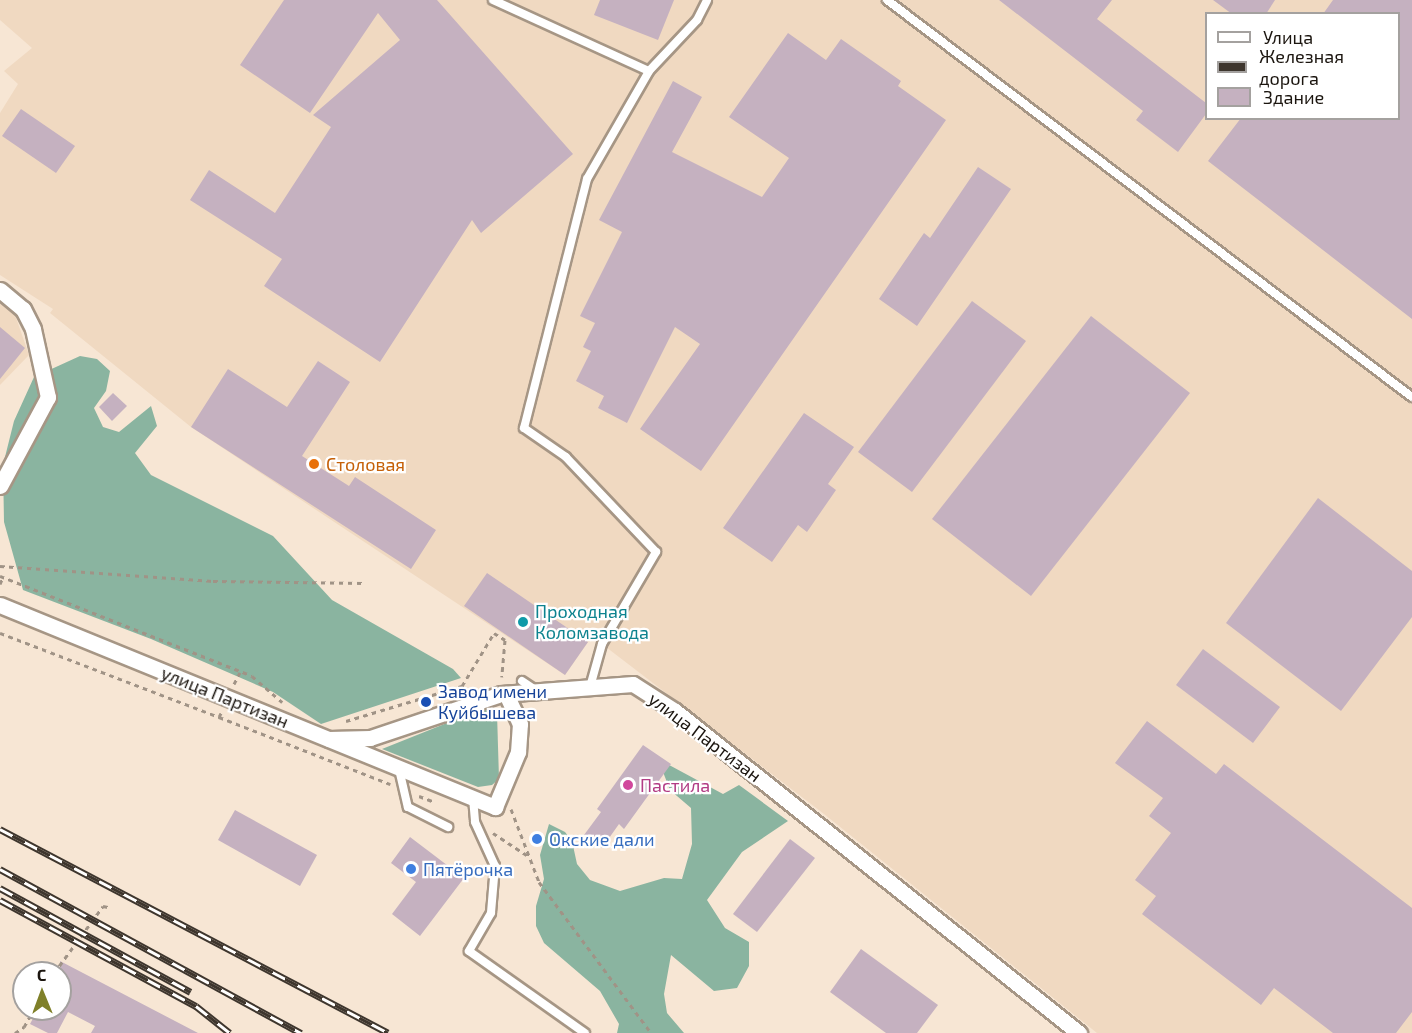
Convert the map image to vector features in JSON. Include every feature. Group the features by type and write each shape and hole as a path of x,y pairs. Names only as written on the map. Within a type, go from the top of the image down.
{"street":[{"path":"0,290 23,309 33,329 48,398 0,486"},
{"name":"улица Партизан","path":"0,605 495,807 509,780 518,752 520,724 504,694 633,684 675,711 1079,1033"},
{"path":"330,739 370,738 504,694"}],"lane":[{"path":"493,0 649,72"},
{"path":"590,687 602,644 656,552 566,457 524,428 586,179 649,72 697,20 707,0"},
{"path":"887,0 1412,397"},
{"path":"522,681 538,691"},
{"path":"399,768 408,807 448,827"},
{"path":"473,798 475,822 495,866 491,913 469,951 585,1033"}],"path":[{"path":"0,566 213,581 364,583"},
{"path":"0,584 2,576 252,676 288,707"},
{"path":"500,637 503,632"},
{"path":"0,633 435,802"},
{"path":"338,724 462,686 494,633 505,640 504,694"},
{"path":"234,684 240,672"},
{"path":"219,717 223,709"},
{"path":"509,780 512,812 538,882 651,1033"},
{"path":"475,822 529,857"},
{"path":"63,961 103,906 108,907"},
{"path":"15,1033 24,1027 27,1021"}],"shaded area":[{"path":"0,0 1412,0 1412,1033 1097,1033 824,814 595,639 588,642 565,675 191,427 50,313 53,309 0,275 0,113 18,84 4,71 32,48 0,20"},
{"path":"0,297 12,306 29,355 0,385"}],"green space":[{"path":"80,356 97,359 110,371 106,391 94,408 103,427 119,432 151,406 157,426 135,453 151,475 273,536 332,600 453,669 461,678 321,724 273,692 151,639 23,590 4,522 3,465 14,421 34,377"},
{"path":"482,709 497,713 499,779 492,785 478,787 382,749"},
{"path":"658,759 723,794 739,785 788,821 742,852 707,900 725,928 749,942 749,966 737,988 714,991 671,955 664,994 667,1013 684,1033 617,1033 619,1024 600,991 544,943 536,926 536,906 544,879 540,855 549,824 565,832 572,841 577,864 590,880 620,891 664,878 682,879 692,844 691,808 670,790"}],"building":[{"path":"284,0 437,0 573,154 481,233 472,220 380,362 264,286 282,259 190,200 209,170 275,213 331,127 313,115 400,40 378,13 310,113 240,65"},
{"path":"600,0 674,0 658,40 594,15"},
{"path":"999,0 1112,0 1097,19 1205,102 1205,115 1178,152 1136,120 1143,111"},
{"path":"1213,0 1275,0 1267,12 1229,12"},
{"path":"1333,0 1412,0 1412,319 1208,161 1239,120 1400,120 1400,12 1324,12"},
{"path":"788,33 826,60 841,39 901,81 898,86 946,120 701,471 640,429 700,344 675,327 627,423 598,408 604,396 576,381 591,351 583,347 595,323 580,316 622,232 599,220 673,81 702,97 672,152 762,197 789,158 729,117"},
{"path":"21,109 75,146 56,173 2,136"},
{"path":"978,167 1011,189 917,326 879,299 924,233 930,238"},
{"path":"972,301 1026,341 912,492 858,452"},
{"path":"1091,316 1190,393 1031,596 932,519"},
{"path":"0,327 25,348 0,379"},
{"path":"318,361 350,382 302,456 349,486 355,477 436,530 411,569 191,427 228,369 287,407"},
{"path":"113,393 127,406 112,421 99,407"},
{"path":"804,413 854,447 828,484 836,490 807,532 798,525 772,562 723,528"},
{"path":"1318,498 1412,571 1412,617 1341,711 1226,623"},
{"name":"Проходная Коломзавода","path":"487,573 588,642 565,675 464,606"},
{"path":"1203,649 1280,707 1253,743 1176,685"},
{"path":"1147,721 1216,774 1224,764 1412,908 1412,1012 1396,1033 1333,1033 1274,988 1261,1005 1142,914 1156,896 1135,880 1171,833 1149,816 1163,798 1115,763"},
{"path":"643,745 671,764 624,829 619,824 602,848 584,835 601,812 597,809"},
{"path":"235,810 317,855 300,886 218,840"},
{"path":"410,837 464,878 420,936 392,914 416,882 391,863"},
{"path":"790,839 815,858 757,932 733,914"},
{"path":"861,949 938,1005 917,1033 886,1033 830,992"},
{"path":"72,967 198,1033 91,1033 95,1026 72,1014"},
{"path":"32,1021 63,1021 57,1033 48,1033 30,1024"}],"railway":[{"path":"0,829 388,1033"},
{"path":"0,869 301,1033"},
{"path":"0,888 191,992"},
{"path":"0,900 196,1006 230,1033"}],"place":[{"name":"Столовая","path":"314,464"},
{"name":"Проходная Коломзавода","path":"523,622"},
{"name":"Завод имени Куйбышева","path":"426,702"},
{"name":"Пастила","path":"628,785"},
{"name":"Окские дали","path":"537,839"},
{"name":"Пятёрочка","path":"411,869"}]}
